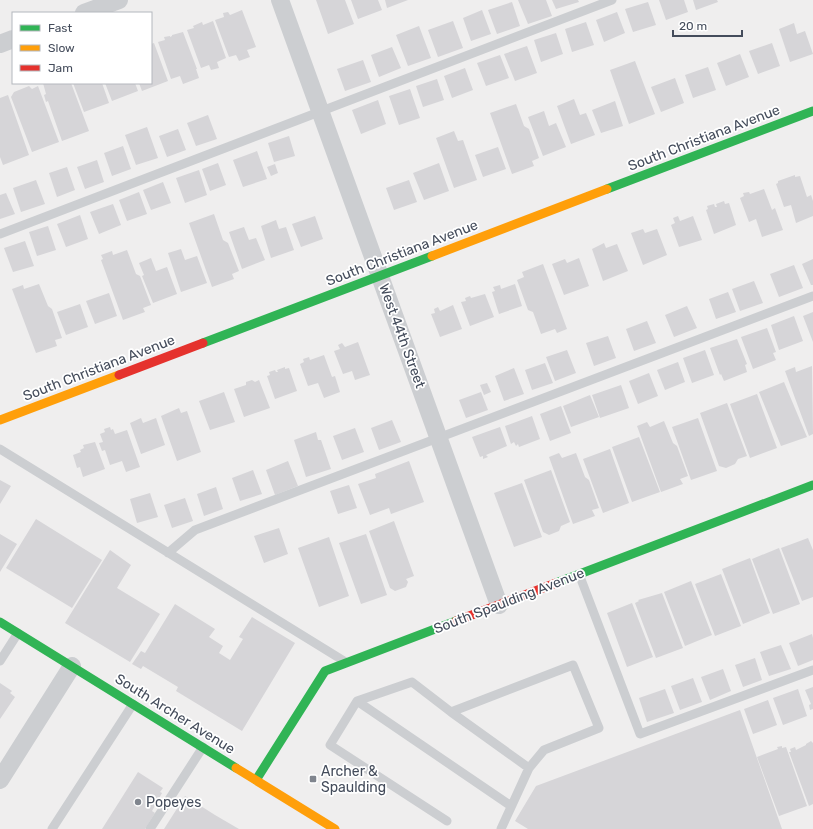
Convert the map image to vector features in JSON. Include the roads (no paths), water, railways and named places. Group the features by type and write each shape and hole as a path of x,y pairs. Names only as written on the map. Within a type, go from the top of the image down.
{"street":[{"path":"87,12 119,0"},
{"name":"West 44th Street","path":"280,0 499,605"},
{"path":"0,44 12,39"},
{"name":"South Christiana Avenue","path":"0,420 813,111"},
{"name":"South Spaulding Avenue","path":"256,780 325,671 813,485"},
{"name":"South Archer Avenue","path":"0,622 335,829"},
{"path":"0,780 72,666"}],"lane":[{"path":"0,234 612,0"},
{"path":"168,553 195,530 813,296"},
{"path":"0,449 347,663"},
{"path":"579,574 640,734 813,670"},
{"path":"0,661 18,633"},
{"path":"451,712 573,665 599,728 544,750 529,768 501,829"},
{"path":"447,821 330,745 357,701 412,682 529,768"},
{"path":"357,701 511,806"},
{"path":"52,829 133,704"},
{"path":"150,829 203,747"}],"place":[{"name":"Archer & Spaulding","path":"313,779"},
{"name":"Popeyes","path":"138,802"}]}
